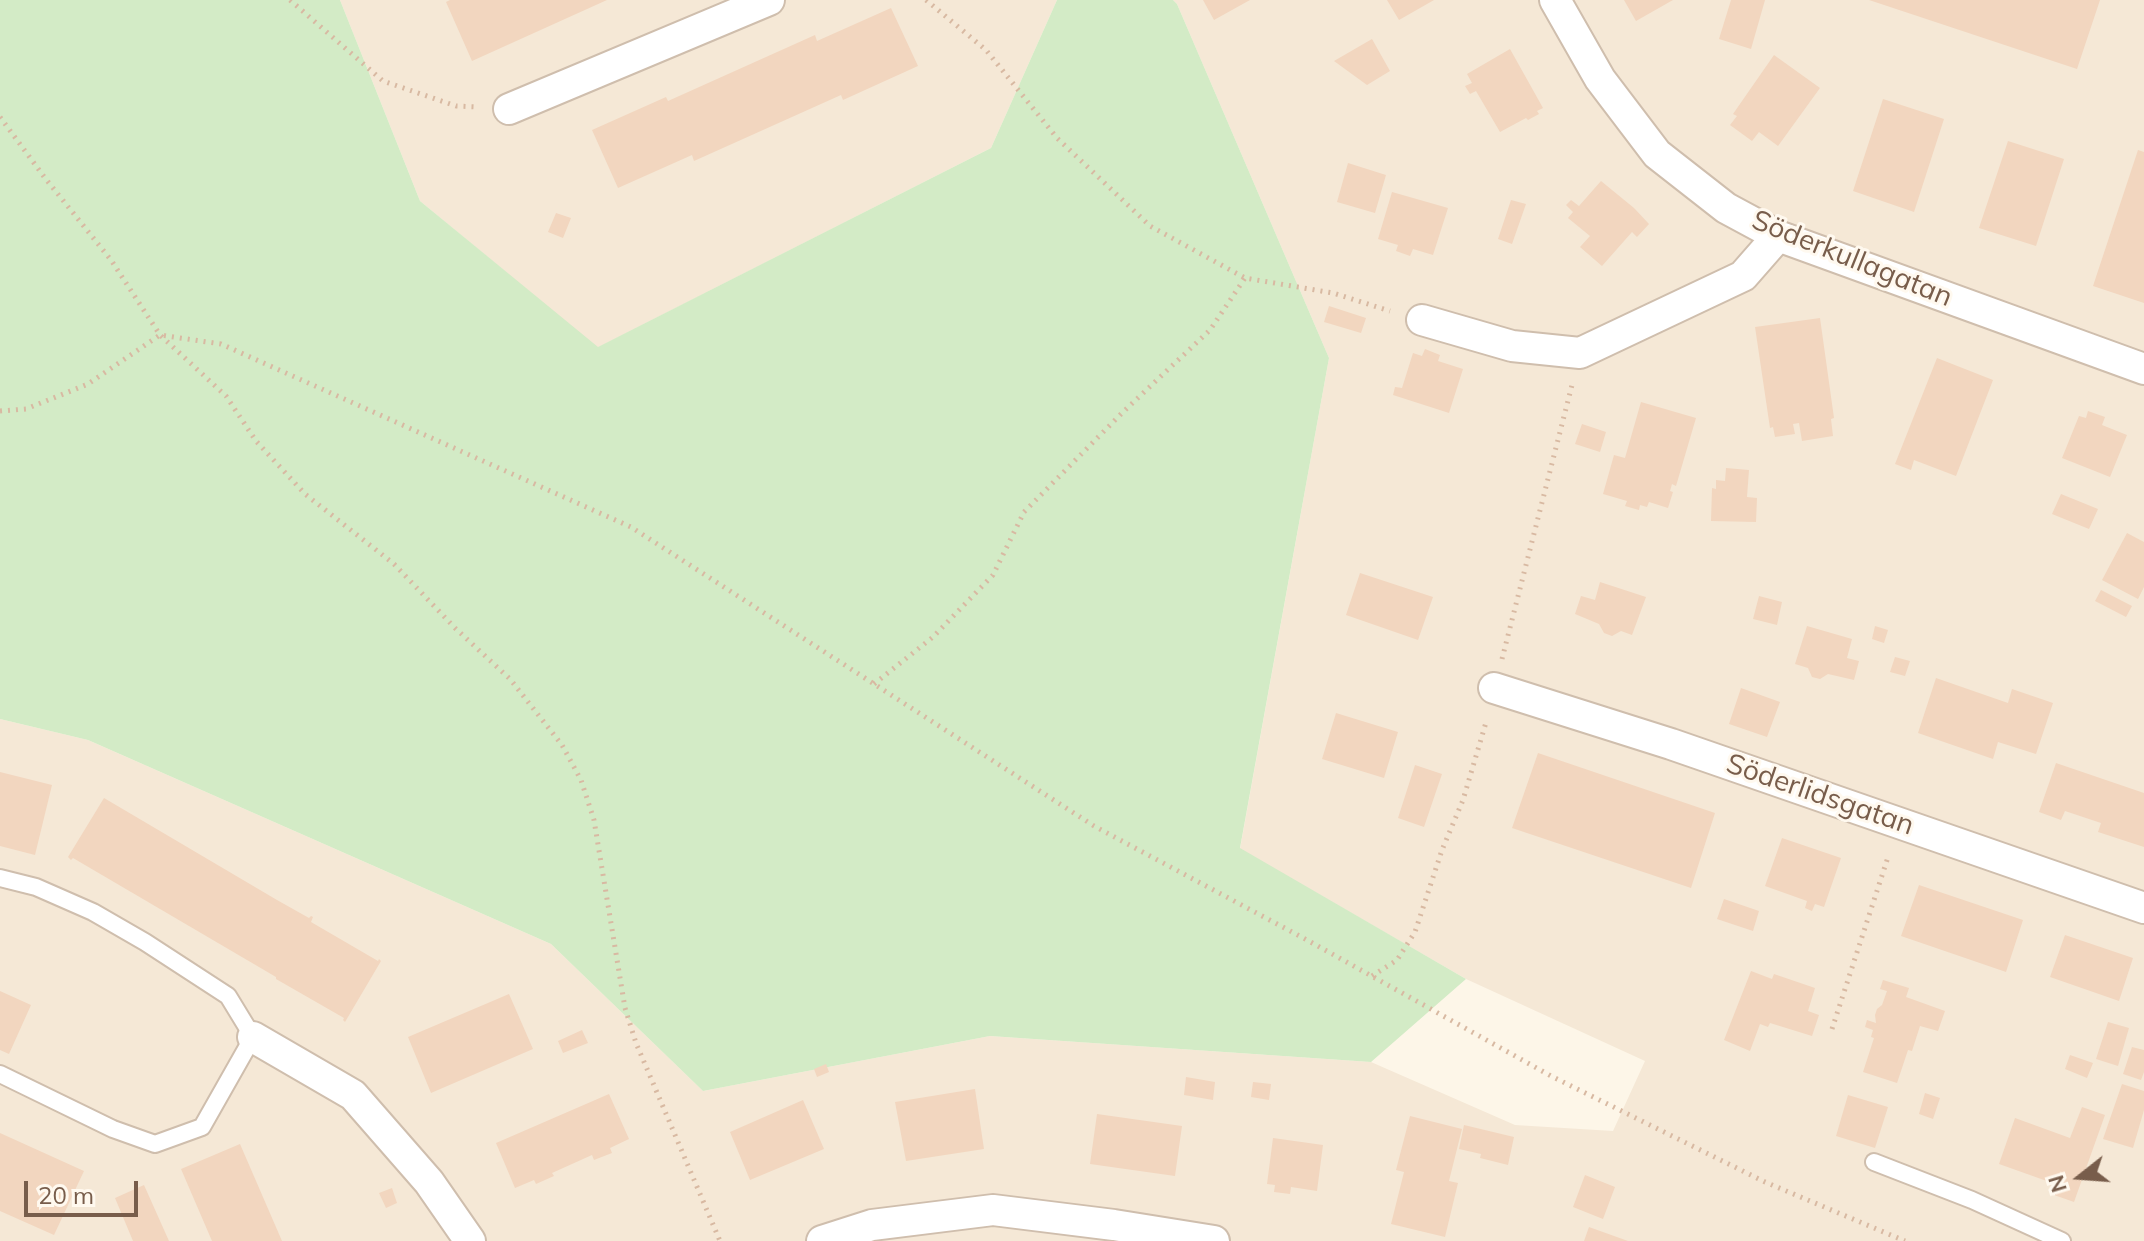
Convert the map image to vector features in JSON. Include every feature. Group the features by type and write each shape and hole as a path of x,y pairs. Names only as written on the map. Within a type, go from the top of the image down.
{"street":[{"path":"509,109 769,0"},
{"name":"Söderkullagatan","path":"1555,0 1600,79 1657,154 1726,208 1778,236 2144,369"},
{"path":"1422,320 1512,346 1580,353 1743,276 1778,236"},
{"name":"Söderlidsgatan","path":"1494,688 1671,744 2144,908"},
{"path":"253,1037 353,1095 429,1182 470,1241"},
{"path":"822,1241 872,1225 993,1210 1214,1241"}],"lane":[{"path":"0,878 36,887 93,912 145,942 228,996 253,1037 202,1127 155,1144 113,1129 0,1074"},
{"path":"1874,1162 1972,1200 2062,1241"}],"path":[{"path":"290,0 383,81 456,106 509,109"},
{"path":"926,0 986,50 1057,138 1150,226 1245,278 1333,293 1422,320"},
{"path":"0,117 111,260 160,335 226,396 256,441 305,494 394,564 455,628 510,679 562,745 581,780 596,829 625,1008 636,1043 720,1241"},
{"path":"874,684 933,637 993,575 1024,512 1210,330 1245,278"},
{"path":"0,411 26,409 88,384 160,335 221,344 631,527 1094,826 1566,1084 1765,1182 1905,1241"},
{"path":"1372,976 1397,960 1415,932 1442,850 1463,800 1484,734 1580,353"},
{"path":"1832,1029 1899,823"}],"shaded area":[{"path":"340,0 1057,0 991,148 597,348 420,201"},
{"path":"1173,0 2144,0 2144,1241 0,1241 0,719 88,740 551,944 703,1091 990,1036 1371,1062 1515,1125 1613,1131 1645,1061 1466,979 1240,849 1329,358"}],"green space":[{"path":"0,0 340,0 420,201 598,347 991,148 1057,0 1173,0 1329,358 1240,848 1466,979 1371,1062 990,1036 703,1091 551,944 88,740 0,719"}],"building":[{"path":"607,0 472,61 446,2"},
{"path":"1203,0 1250,0 1214,20"},
{"path":"1387,0 1434,0 1399,20"},
{"path":"1624,0 1673,0 1636,21"},
{"path":"1731,0 1765,0 1751,49 1719,39"},
{"path":"1869,0 2100,0 2077,69"},
{"path":"891,8 918,66 843,100 841,95 694,161 692,155 618,188 592,130 666,97 668,101 815,35 817,41"},
{"path":"1372,39 1390,71 1367,85 1334,61"},
{"path":"1510,49 1543,108 1537,111 1539,114 1500,132 1476,91 1470,94 1465,86 1472,83 1467,74"},
{"path":"1774,55 1820,88 1778,146 1759,132 1752,141 1730,125 1737,116 1733,114"},
{"path":"1883,99 1944,119 1914,212 1853,191"},
{"path":"2008,141 2064,159 2036,246 1979,228"},
{"path":"2138,150 2144,152 2144,303 2093,286"},
{"path":"1348,163 1386,175 1375,213 1337,202"},
{"path":"1601,181 1649,224 1637,237 1632,232 1602,266 1580,247 1590,236 1568,218 1573,212 1566,205 1571,200 1579,206"},
{"path":"1392,192 1448,208 1433,255 1413,249 1410,256 1396,251 1398,245 1378,239"},
{"path":"1511,200 1526,204 1512,244 1498,239"},
{"path":"556,213 571,218 563,238 548,232"},
{"path":"1329,306 1366,318 1361,333 1324,322"},
{"path":"1820,318 1834,418 1831,419 1833,436 1802,441 1799,423 1793,424 1795,434 1775,437 1773,427 1770,428 1755,327"},
{"path":"1425,349 1440,355 1438,361 1463,369 1449,413 1393,395 1395,387 1402,388 1413,353 1422,356"},
{"path":"1937,358 1993,380 1956,476 1914,460 1911,470 1895,464"},
{"path":"1641,402 1696,418 1676,486 1672,484 1668,508 1649,502 1647,507 1640,505 1639,510 1625,506 1627,501 1603,494 1614,455 1625,458"},
{"path":"2088,411 2105,417 2102,425 2127,435 2110,477 2062,458 2079,416 2086,418"},
{"path":"1582,424 1606,432 1600,452 1575,444"},
{"path":"1726,468 1749,470 1747,497 1757,498 1756,522 1711,521 1712,488 1716,489 1716,480 1725,481"},
{"path":"2061,494 2098,509 2089,529 2052,514"},
{"path":"2127,533 2144,542 2144,587 2138,599 2102,580"},
{"path":"1360,573 1433,597 1418,640 1346,615"},
{"path":"1600,582 1646,597 1632,635 1621,631 1612,636 1604,633 1599,624 1575,614 1581,596 1595,600"},
{"path":"2101,590 2132,606 2126,617 2095,601"},
{"path":"1759,596 1782,602 1777,625 1753,619"},
{"path":"1807,626 1852,639 1847,658 1859,661 1854,680 1828,674 1820,679 1812,677 1808,668 1795,664"},
{"path":"1875,626 1888,630 1884,643 1872,639"},
{"path":"1895,657 1910,661 1905,676 1890,672"},
{"path":"1936,678 2008,703 2012,689 2053,703 2036,754 1998,742 1993,759 1918,733"},
{"path":"1741,688 1780,702 1767,737 1729,724"},
{"path":"1336,713 1398,732 1384,778 1322,759"},
{"path":"1538,753 1715,813 1691,888 1512,828"},
{"path":"2056,763 2144,793 2144,847 2098,832 2101,823 2065,811 2061,820 2039,812"},
{"path":"1415,765 1442,774 1424,827 1398,818"},
{"path":"0,772 52,785 35,855 0,846"},
{"path":"104,798 277,900 309,918 313,917 311,922 379,959 381,961 345,1022 344,1018 276,977 73,858 71,860 68,857"},
{"path":"1782,838 1841,858 1824,907 1815,904 1812,911 1805,908 1807,901 1765,886"},
{"path":"1919,885 2023,920 2006,972 1901,936"},
{"path":"1724,899 1759,911 1753,931 1717,919"},
{"path":"2065,935 2133,958 2119,1001 2050,977"},
{"path":"1751,971 1772,979 1774,974 1815,988 1808,1011 1819,1015 1812,1036 1770,1023 1768,1027 1760,1024 1750,1051 1724,1040"},
{"path":"1883,980 1909,988 1906,997 1945,1011 1938,1031 1920,1026 1897,1083 1863,1072 1874,1038 1871,1037 1873,1030 1865,1027 1867,1020 1876,1023 1877,1009 1882,1005 1887,991 1880,989"},
{"path":"0,991 31,1005 9,1054 0,1050"},
{"path":"509,994 533,1049 431,1093 408,1037"},
{"path":"2108,1022 2129,1028 2118,1066 2096,1059"},
{"path":"582,1030 588,1043 563,1053 558,1041"},
{"path":"2132,1047 2144,1050 2141,1080 2123,1074"},
{"path":"2070,1055 2093,1063 2087,1078 2065,1069"},
{"path":"826,1064 829,1072 817,1077 814,1069"},
{"path":"1186,1077 1215,1082 1213,1100 1184,1095"},
{"path":"1253,1082 1271,1084 1269,1100 1251,1097"},
{"path":"2122,1084 2144,1091 2144,1110 2133,1148 2103,1139"},
{"path":"975,1089 984,1149 906,1161 895,1102"},
{"path":"1925,1093 1940,1098 1933,1119 1919,1114"},
{"path":"609,1094 629,1139 610,1148 612,1153 594,1160 592,1155 552,1173 554,1176 536,1184 534,1180 515,1188 496,1143"},
{"path":"1848,1095 1888,1107 1875,1148 1836,1136"},
{"path":"803,1100 824,1149 750,1180 730,1132"},
{"path":"2082,1107 2105,1115 2074,1202 2054,1195 2058,1185 1999,1164 2015,1118 2070,1138"},
{"path":"1097,1114 1182,1126 1175,1176 1090,1164"},
{"path":"1410,1116 1462,1129 1449,1181 1458,1183 1445,1237 1391,1224 1404,1172 1396,1170"},
{"path":"1464,1125 1514,1137 1508,1165 1459,1149"},
{"path":"0,1133 84,1171 54,1235 0,1211"},
{"path":"1273,1138 1323,1145 1317,1191 1291,1187 1290,1194 1274,1192 1275,1185 1267,1184"},
{"path":"240,1144 282,1241 212,1241 181,1169"},
{"path":"1585,1175 1615,1187 1603,1219 1573,1207"},
{"path":"144,1185 169,1241 133,1241 115,1198"},
{"path":"392,1188 397,1203 386,1208 379,1193"},
{"path":"1589,1227 1628,1241 1584,1241"}]}
